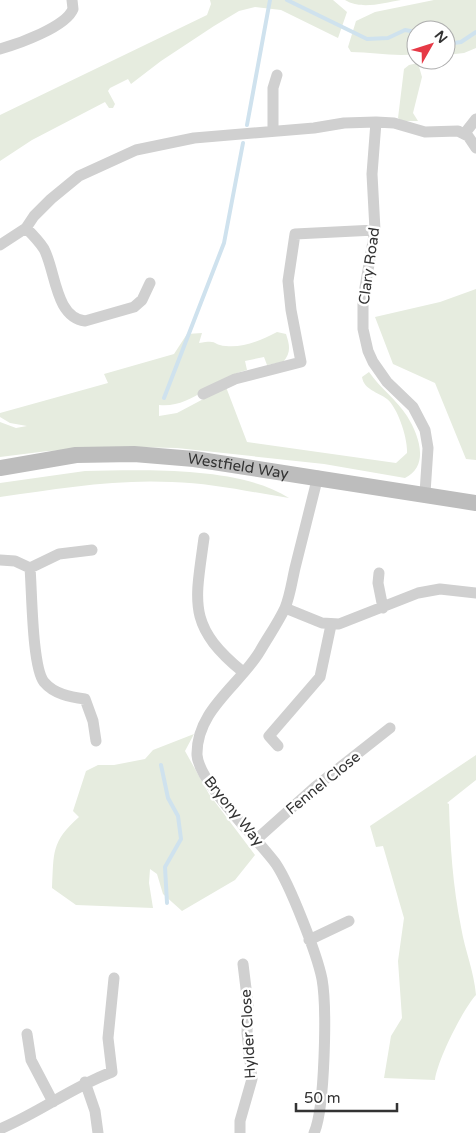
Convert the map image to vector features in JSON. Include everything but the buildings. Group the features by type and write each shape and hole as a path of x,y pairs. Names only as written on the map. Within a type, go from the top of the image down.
{"main road":[{"name":"Westfield Way","path":"0,468 76,455 134,454 194,458 318,476 476,503"}],"street":[{"path":"0,49 22,42 65,19 73,9 72,0"},
{"path":"273,130 273,88 277,75"},
{"path":"465,133 476,119"},
{"path":"0,245 26,228 34,216 78,176 111,160 169,142 273,130 376,122 394,123 425,132 465,133"},
{"name":"Clary Road","path":"376,122 372,174 376,230 363,299 364,338 368,351 380,372 414,407 420,419 428,448 424,493"},
{"path":"465,133 476,148"},
{"path":"26,228 44,249 65,309 77,320 85,321 134,307 142,300 150,283"},
{"path":"203,394 235,379 301,362 290,310 288,281 295,234 376,230"},
{"name":"Bryony Way","path":"314,1133 320,1120 323,1076 322,979 309,940 277,866 257,839 211,786 200,767 197,756 198,740 205,720 258,654 285,608 318,476"},
{"path":"204,538 196,597 200,621 212,642 243,672"},
{"path":"30,568 59,554 92,550"},
{"path":"0,560 15,561 30,568"},
{"path":"30,568 39,673 50,688 69,696 85,699 93,721 96,741"},
{"path":"379,573 378,583 383,608"},
{"path":"285,608 331,624 348,622 430,590 476,593"},
{"path":"278,746 269,736 320,677 331,624"},
{"name":"Fennel Close","path":"257,839 315,787 390,728"},
{"path":"309,940 349,921"},
{"name":"Hylder Close","path":"240,1133 240,1121 252,1079 247,1033 248,1005 243,964"},
{"path":"0,1129 53,1102 85,1082 112,1072 108,1038 114,978"},
{"path":"27,1034 31,1060 53,1102"},
{"path":"85,1082 95,1111 98,1133"}],"shaded area":[{"path":"210,0 333,0 347,12 338,38 281,10 255,7 239,11 161,61 131,84 128,79 110,88 108,91 115,104 113,108 109,108 105,102 32,140 0,161 0,115 207,15 211,4"},
{"path":"345,0 401,0 380,4 358,5"},
{"path":"434,0 476,0 476,48 456,54 456,20 406,20 406,55 351,52 348,47 356,21 375,12"},
{"path":"406,67 406,70 420,70 422,77 413,113 418,121 402,121 398,118 404,69"},
{"path":"476,289 476,460 466,459 435,383 393,364 375,317 440,302"},
{"path":"277,332 286,334 288,342 289,352 283,362 267,365 264,357 245,361 247,370 224,379 182,402 171,405 159,405 159,416 177,413 226,387 247,442 396,463 407,453 404,432 391,403 365,385 362,377 369,372 403,410 415,432 420,450 420,458 418,466 413,473 405,478 324,464 177,448 133,447 48,451 0,457 0,422 16,428 27,426 10,423 0,417 0,413 108,383 104,374 174,354 187,334 202,333 199,343 213,342 222,345 239,346 252,343"},
{"path":"134,470 218,475 245,480 269,488 289,498 201,484 150,481 86,485 0,497 0,483 85,471"},
{"path":"194,734 185,751 209,794 255,855 235,880 182,911 163,894 157,874 150,869 149,883 153,908 76,905 52,888 56,848 63,834 79,817 73,811 86,771 98,765 114,765 145,759 153,750"},
{"path":"476,755 476,780 447,803 449,804 451,851 456,896 476,995 451,1036 440,1061 435,1080 384,1078 391,1036 402,1018 398,961 404,918 383,846 376,847 370,826"}],"waterway":[{"path":"247,125 270,0"},
{"path":"287,0 367,39 388,38 406,30"},
{"path":"456,43 461,42 476,32"},
{"path":"164,398 224,243 243,143"},
{"path":"161,765 168,798 178,816 181,839 165,867 167,903"}]}
